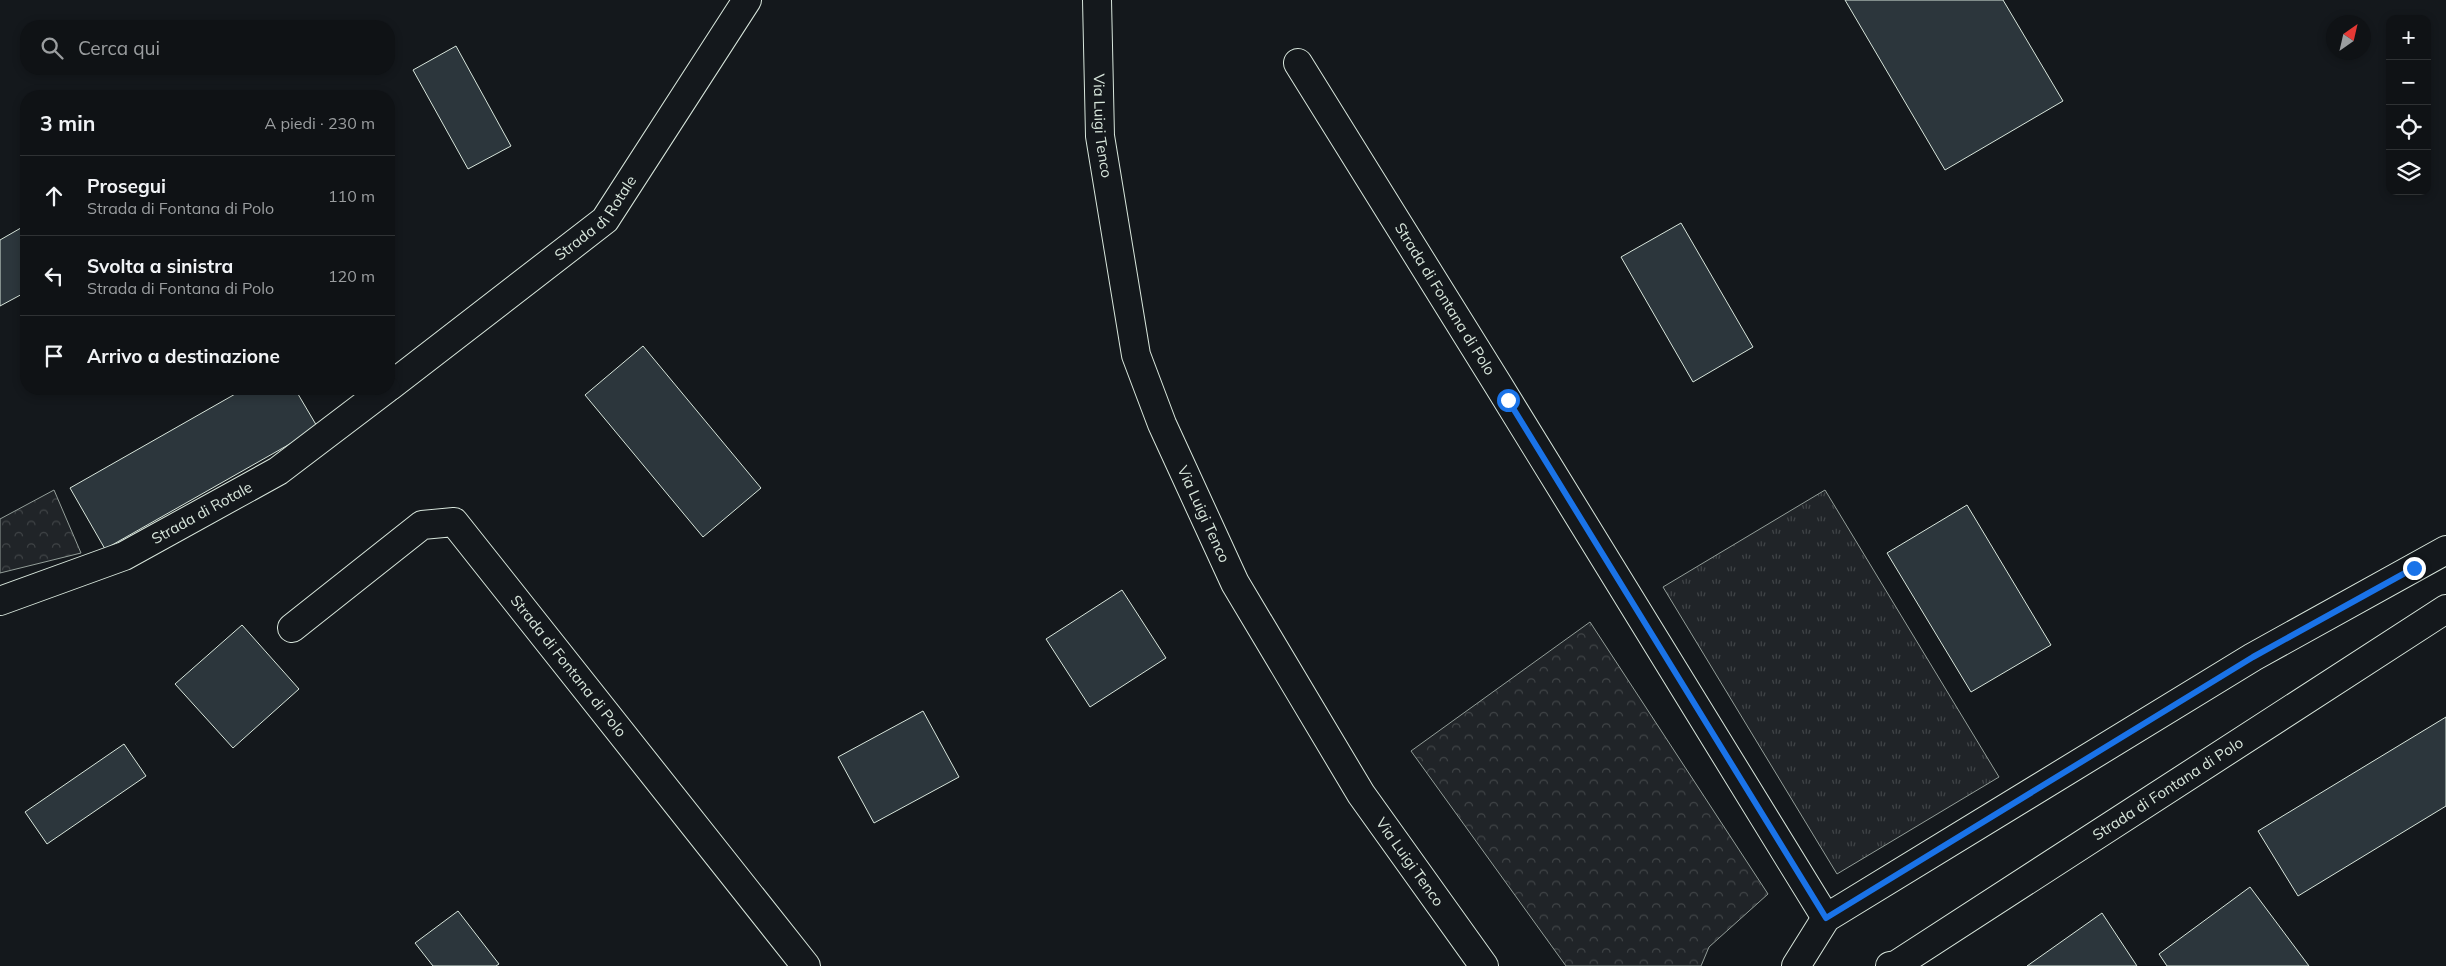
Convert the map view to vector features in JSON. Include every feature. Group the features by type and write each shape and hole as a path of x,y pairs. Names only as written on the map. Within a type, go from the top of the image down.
{"street":[{"name":"Strada di Rotale","path":"395,382 605,220 747,0"},
{"name":"Via Luigi Tenco","path":"1097,0 1100,136 1136,355 1162,424 1234,583 1361,794 1484,966"},
{"name":"Strada di Fontana di Polo","path":"1298,63 1492,374 1826,918"},
{"name":"Strada di Rotale","path":"0,602 124,556 269,476 378,395"},
{"name":"Strada di Fontana di Polo","path":"292,628 422,525 454,522 806,966"},
{"path":"1796,966 1826,918 2253,657 2446,550"},
{"name":"Strada di Fontana di Polo","path":"1890,966 1896,965 2446,609"}],"green space":[{"path":"54,490 81,553 0,573 0,519"},
{"path":"1825,490 1999,777 1837,874 1663,587"},
{"path":"1590,622 1768,894 1709,947 1701,966 1566,966 1411,751"}],"building":[{"path":"1845,0 2003,0 2063,101 1945,170"},
{"path":"456,46 511,146 468,169 413,70"},
{"path":"1681,223 1753,347 1693,382 1621,257"},
{"path":"20,228 20,295 0,306 0,240"},
{"path":"643,346 761,488 703,537 585,395"},
{"path":"233,395 299,395 318,428 105,549 70,488"},
{"path":"1967,505 2051,645 1971,692 1887,553"},
{"path":"1122,590 1166,658 1090,707 1046,639"},
{"path":"242,625 299,689 233,748 175,684"},
{"path":"923,711 959,777 874,823 838,757"},
{"path":"2446,717 2446,806 2298,896 2258,831"},
{"path":"124,744 146,776 47,844 25,812"},
{"path":"2250,887 2309,966 2167,966 2159,954"},
{"path":"458,911 499,964 496,966 433,966 415,943"},
{"path":"2102,913 2137,966 2027,966"}],"route":[{"path":"1508,400 1826,918 2253,657 2414,568"}]}
